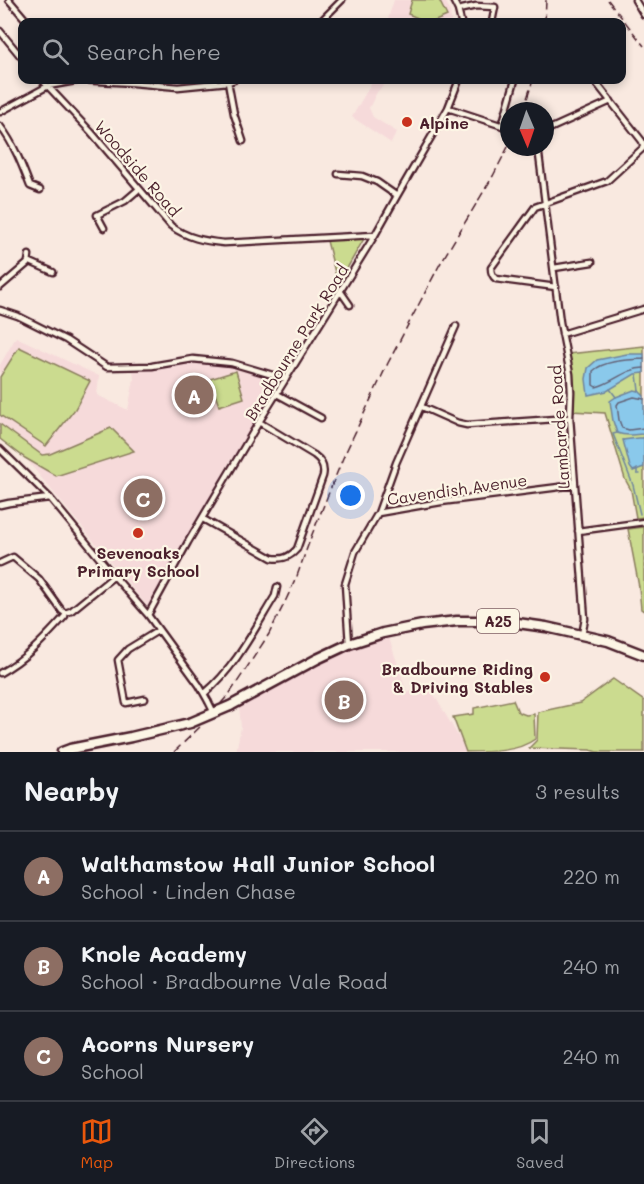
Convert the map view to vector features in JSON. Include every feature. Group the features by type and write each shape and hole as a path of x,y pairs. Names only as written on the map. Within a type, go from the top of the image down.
{"highway":[{"name":"A25","path":"62,752 190,723 230,706 349,644 383,633 422,625 457,621 503,621 546,627 608,641 644,655"}],"street":[{"path":"9,0 24,18"},
{"path":"324,18 342,0"},
{"path":"453,0 460,18"},
{"path":"635,0 644,15"},
{"path":"458,10 476,6 495,8 493,18"},
{"path":"0,31 18,53"},
{"path":"0,112 48,86 59,84"},
{"path":"144,84 177,87 208,84"},
{"path":"228,84 234,114 243,141"},
{"name":"Bradbourne Park Road","path":"148,615 188,542 375,235 448,108 457,84"},
{"path":"509,102 514,84"},
{"path":"556,287 499,280 493,277 491,268 535,207 608,181 643,148 642,141 597,84"},
{"name":"Woodside Road","path":"48,86 91,132 171,226 181,233 207,241 224,243 375,235"},
{"path":"554,127 611,101"},
{"path":"448,108 500,125"},
{"path":"0,126 7,134 30,186 40,190"},
{"name":"Lambarde Road","path":"539,156 562,334 570,374 570,418 585,619 582,635"},
{"path":"338,174 363,176 377,182 397,196"},
{"path":"104,228 97,215 125,201 139,189"},
{"path":"0,287 29,258 53,272"},
{"path":"554,268 592,262"},
{"path":"341,292 350,305"},
{"path":"562,334 644,309"},
{"path":"0,310 18,316 66,340 107,367 152,366 193,359 232,363 286,379"},
{"path":"349,644 345,584 355,552 378,513 396,463 456,326"},
{"path":"277,394 321,418"},
{"path":"422,407 466,425 570,418"},
{"path":"203,519 272,558 287,557 297,549 324,468 314,455 260,422"},
{"path":"0,449 50,498 148,615 205,693 214,713"},
{"name":"Cavendish Avenue","path":"378,513 441,502 575,485"},
{"path":"0,506 9,502 50,498"},
{"path":"579,531 644,522"},
{"path":"0,564 13,557 39,579 65,613"},
{"path":"0,674 18,663 34,649 65,616 65,613 71,611 114,576"},
{"path":"205,693 236,660 275,596 277,587"},
{"path":"145,699 126,703 118,660 128,649 159,630"}],"shaded area":[{"path":"394,0 445,0 451,18 388,18"},
{"path":"371,84 385,84 377,92 369,108 373,117 397,132 391,143 352,117"},
{"name":"Sevenoaks Primary School","path":"16,337 99,376 97,395 128,410 134,379 133,368 193,360 232,365 281,380 231,459 148,607 25,458 0,439 0,365"},
{"path":"389,638 407,693 429,686 465,748 465,752 236,752 241,727 239,706 305,671 317,662 354,647"}],"green space":[{"path":"412,0 439,0 447,16 418,18 408,14"},
{"path":"365,237 338,284 327,241"},
{"path":"644,346 644,517 636,518 631,490 625,479 605,413 571,411 568,354"},
{"path":"19,347 90,381 75,409 46,446 0,415 0,377"},
{"path":"236,371 244,398 219,406 210,379"},
{"path":"0,424 42,455 50,454 111,428 134,451 56,476 25,458 0,439"},
{"path":"644,527 644,611 641,609 628,529"},
{"path":"613,679 644,701 644,752 529,748 537,740 538,712 580,703"},
{"path":"513,700 518,712 526,715 534,714 535,739 512,749 466,752 453,717 474,714 474,708"}],"water":[{"path":"627,354 644,354 644,373 635,374 607,391 588,395 586,379 588,368 597,360"},
{"path":"634,390 644,396 644,434 617,433 610,401"},
{"path":"644,438 644,467 633,471 623,440"}],"waterway":[{"path":"637,374 639,391"},
{"path":"610,389 616,397"},
{"path":"617,433 613,434 633,485 640,514"},
{"path":"637,469 637,474 640,474"}],"railway":[{"path":"545,18 546,0"},
{"path":"608,0 622,18"},
{"path":"626,23 644,46"},
{"path":"526,102 532,84"},
{"path":"174,752 230,693 269,634 297,576 343,458 388,363 440,264 503,156"}],"place":[{"name":"Alpine","path":"407,122"},
{"name":"Walthamstow Hall Junior School","path":"194,395"},
{"name":"Acorns Nursery","path":"143,498"},
{"name":"Sevenoaks Primary School","path":"138,533"},
{"name":"Bradbourne Riding & Driving Stables","path":"545,677"},
{"name":"Knole Academy","path":"344,700"}]}
